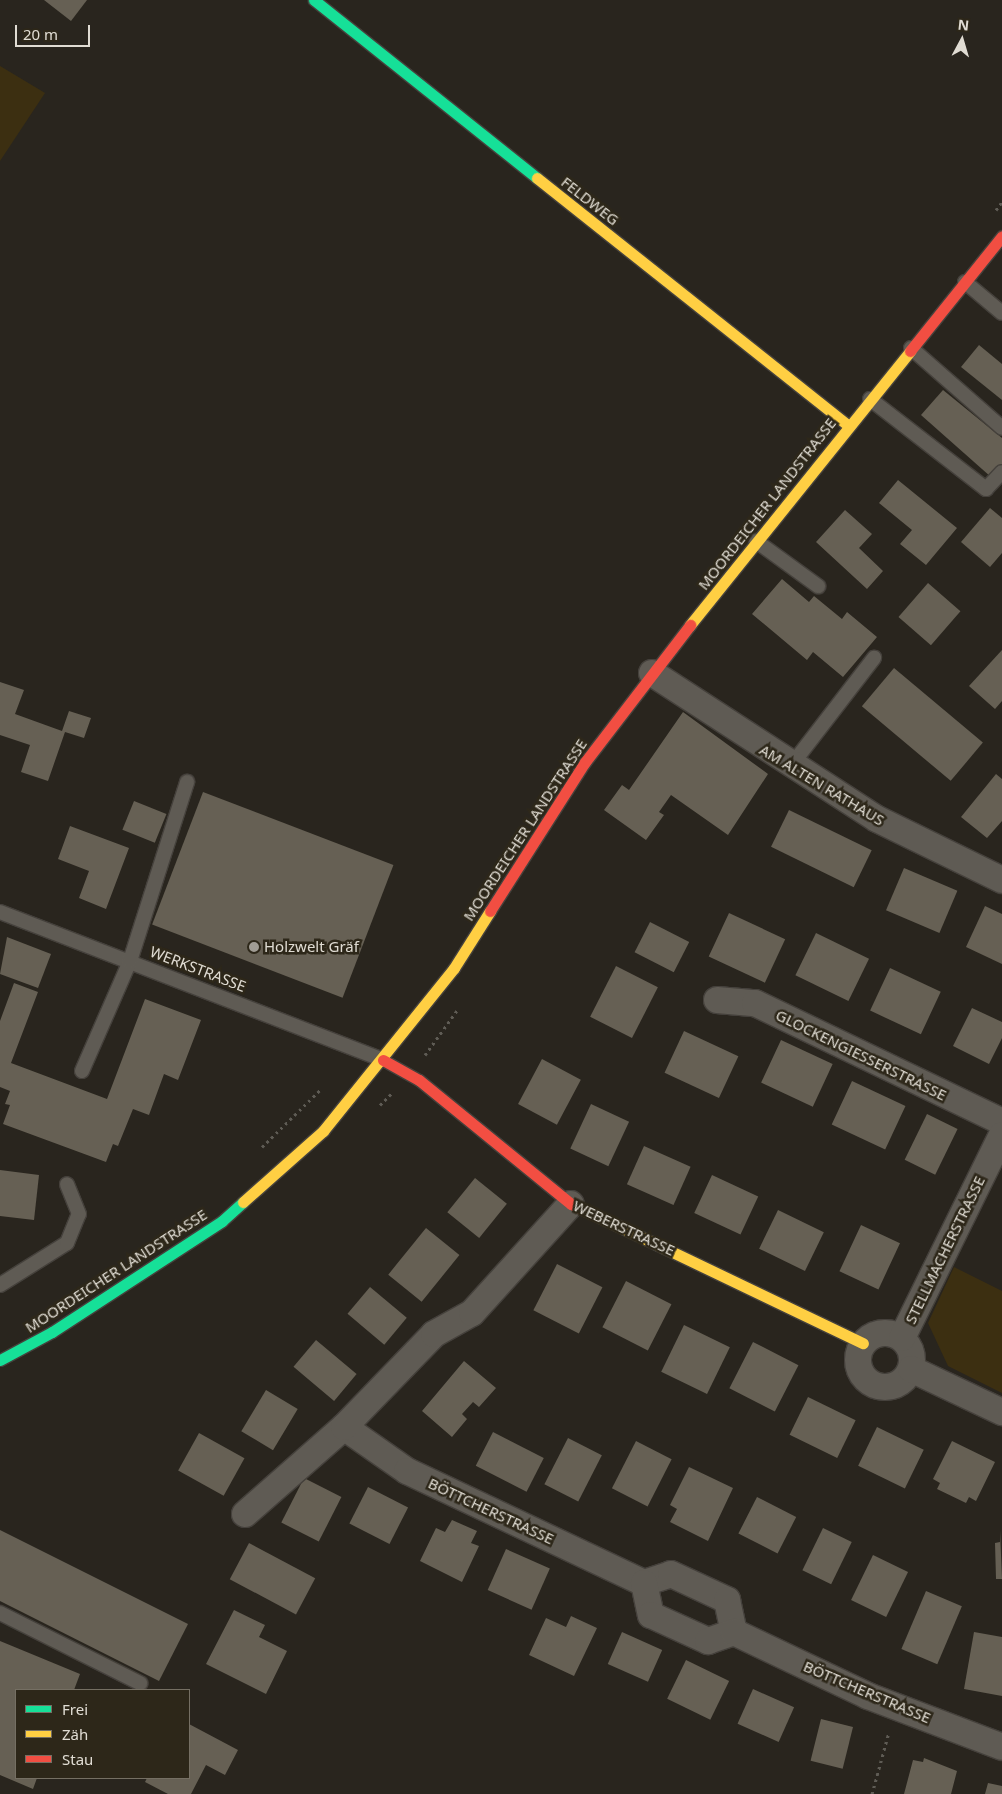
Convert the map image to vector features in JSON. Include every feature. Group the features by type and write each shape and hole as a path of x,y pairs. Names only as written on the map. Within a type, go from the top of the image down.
{"main road":[{"name":"FELDWEG","path":"314,0 848,425"},
{"name":"MOORDEICHER LANDSTRASSE","path":"0,1360 67,1323 222,1221 323,1131 383,1060 454,968 585,762 652,673 848,425 1002,236"},
{"name":"WEBERSTRASSE","path":"383,1060 419,1080 571,1204 863,1343"}],"street":[{"name":"AM ALTEN RATHAUS","path":"652,673 790,767 877,819 1002,880"},
{"name":"GLOCKENGIESSERSTRASSE","path":"717,1000 755,1004 1002,1122"},
{"name":"STELLMACHERSTRASSE","path":"902,1338 1002,1135"},
{"path":"245,1514 344,1427 434,1334 472,1313 571,1204"},
{"path":"882,1333 902,1338 913,1358 911,1369 895,1385 872,1384 858,1366 863,1343 882,1333"},
{"path":"911,1369 1002,1412"},
{"name":"BÖTTCHERSTRASSE","path":"344,1427 408,1471 644,1583"},
{"path":"671,1574 727,1600 734,1632 708,1641 651,1614 644,1583 671,1574"},
{"name":"BÖTTCHERSTRASSE","path":"734,1632 897,1706 1002,1747"}],"lane":[{"path":"964,282 1002,313"},
{"path":"911,348 1002,428"},
{"path":"870,398 986,489 1002,472"},
{"path":"756,541 818,586"},
{"path":"790,767 874,658"},
{"path":"82,1071 130,961 187,782"},
{"name":"WERKSTRASSE","path":"0,912 383,1060"},
{"path":"0,1285 67,1243 79,1214 68,1184"},
{"path":"0,1613 140,1683"}],"path":[{"path":"872,1794 897,1706"}],"shaded area":[{"path":"0,66 45,93 0,161"},
{"path":"954,1267 1002,1291 1002,1393 948,1366 928,1323"}],"building":[{"path":"44,0 87,0 71,21"},
{"path":"979,345 1002,364 1002,400 961,367"},
{"path":"943,390 1002,438 1002,464 991,477 921,415"},
{"path":"898,480 957,528 926,565 900,544 912,530 879,503"},
{"path":"990,508 1002,518 1002,553 990,567 961,542"},
{"path":"845,510 872,534 859,548 883,571 867,589 816,542"},
{"path":"782,579 809,602 814,596 842,619 847,612 877,637 843,677 813,652 807,660 752,614"},
{"path":"928,583 960,611 931,645 898,617"},
{"path":"1002,650 1002,701 995,709 969,686"},
{"path":"894,668 983,743 951,781 862,706"},
{"path":"0,682 24,690 15,714 62,731 69,711 91,718 84,738 65,732 48,781 21,772 30,745 0,735"},
{"path":"683,712 768,774 728,835 671,795 659,812 664,815 646,840 604,810 622,785 629,790"},
{"path":"996,774 1002,779 1002,821 987,838 961,817"},
{"path":"203,792 393,865 343,998 152,925"},
{"path":"134,801 166,814 155,843 122,830"},
{"path":"789,810 872,850 854,887 771,847"},
{"path":"70,826 129,848 106,909 79,898 89,871 58,859"},
{"path":"904,868 957,891 939,933 886,910"},
{"path":"985,906 1002,914 1002,964 966,947"},
{"path":"729,913 785,939 765,983 709,957"},
{"path":"650,922 689,942 674,972 635,952"},
{"path":"816,933 869,959 848,1001 795,975"},
{"path":"7,937 51,954 38,988 0,974"},
{"path":"616,966 658,987 632,1038 590,1017"},
{"path":"890,968 941,992 921,1034 870,1011"},
{"path":"14,983 38,992 11,1063 107,1099 145,999 201,1020 178,1080 164,1074 149,1115 133,1109 118,1146 113,1144 106,1162 3,1124 10,1105 5,1104 10,1091 0,1087 0,1021"},
{"path":"972,1008 1002,1022 1002,1038 989,1064 953,1046"},
{"path":"684,1031 738,1056 719,1098 665,1073"},
{"path":"781,1040 833,1064 813,1107 761,1083"},
{"path":"542,1059 581,1080 557,1125 518,1104"},
{"path":"852,1081 905,1106 885,1149 832,1125"},
{"path":"591,1104 629,1122 608,1166 570,1148"},
{"path":"927,1114 958,1129 935,1175 905,1160"},
{"path":"644,1146 691,1167 674,1205 627,1184"},
{"path":"0,1170 39,1175 34,1220 0,1216"},
{"path":"712,1175 758,1197 740,1235 694,1213"},
{"path":"475,1178 507,1204 479,1238 447,1212"},
{"path":"778,1210 824,1232 805,1271 759,1249"},
{"path":"861,1225 900,1243 878,1289 839,1271"},
{"path":"426,1228 459,1255 422,1302 388,1275"},
{"path":"557,1264 602,1287 579,1333 533,1310"},
{"path":"626,1281 671,1304 648,1350 602,1327"},
{"path":"370,1287 407,1318 384,1345 348,1314"},
{"path":"684,1325 730,1347 707,1394 661,1372"},
{"path":"316,1340 357,1374 334,1401 294,1367"},
{"path":"753,1342 798,1365 775,1411 729,1388"},
{"path":"464,1361 496,1388 479,1407 473,1402 462,1414 467,1419 452,1437 422,1411"},
{"path":"266,1390 298,1409 273,1450 241,1431"},
{"path":"808,1397 856,1420 837,1458 790,1435"},
{"path":"877,1427 924,1450 905,1488 858,1466"},
{"path":"493,1432 544,1458 527,1492 476,1466"},
{"path":"199,1433 244,1458 224,1496 178,1471"},
{"path":"568,1438 602,1455 578,1502 544,1484"},
{"path":"636,1441 672,1459 648,1506 612,1488"},
{"path":"952,1441 995,1462 976,1501 969,1497 966,1503 937,1489 940,1483 933,1479"},
{"path":"689,1467 733,1488 708,1541 670,1522 677,1509 670,1505"},
{"path":"304,1478 341,1497 319,1542 281,1523"},
{"path":"368,1487 408,1507 389,1544 349,1524"},
{"path":"757,1497 796,1517 778,1554 738,1534"},
{"path":"452,1520 477,1531 471,1543 479,1546 462,1582 420,1561 436,1528 445,1532"},
{"path":"823,1528 852,1542 831,1584 802,1570"},
{"path":"0,1530 188,1624 159,1681 0,1601"},
{"path":"1000,1530 1002,1579 996,1579 995,1543 1000,1542"},
{"path":"249,1543 315,1578 296,1614 230,1579"},
{"path":"506,1549 550,1569 532,1610 488,1590"},
{"path":"873,1555 908,1572 886,1617 851,1600"},
{"path":"926,1591 962,1606 937,1664 901,1649"},
{"path":"234,1610 265,1625 259,1637 287,1651 266,1694 206,1664"},
{"path":"571,1616 597,1628 574,1676 529,1655 546,1618 566,1627"},
{"path":"622,1632 662,1650 648,1682 608,1664"},
{"path":"974,1632 1002,1637 1002,1696 964,1689"},
{"path":"0,1641 80,1674 74,1689 15,1689 15,1779 37,1779 33,1789 0,1775"},
{"path":"686,1660 729,1681 710,1720 667,1699"},
{"path":"753,1689 794,1707 779,1742 738,1724"},
{"path":"821,1719 853,1727 843,1769 811,1761"},
{"path":"190,1725 238,1750 225,1775 206,1765 191,1794 168,1794 145,1782 146,1779 190,1779"},
{"path":"924,1758 957,1771 951,1794 904,1794 913,1760 923,1762"},
{"path":"988,1783 1002,1786 1002,1794 985,1794"}],"traffic: fast":[{"path":"314,0 537,178"},
{"path":"0,1360 52,1332 222,1221 243,1202"}],"traffic: slow":[{"path":"537,178 848,425"},
{"path":"690,625 910,351"},
{"path":"243,1202 323,1131 454,968 490,911"},
{"path":"587,1211 863,1343"}],"traffic: jam":[{"path":"910,351 1002,236"},
{"path":"490,911 585,762 690,625"},
{"path":"383,1060 419,1080 571,1204 587,1211"}],"place":[{"name":"Holzwelt Gräf","path":"254,947"}]}
